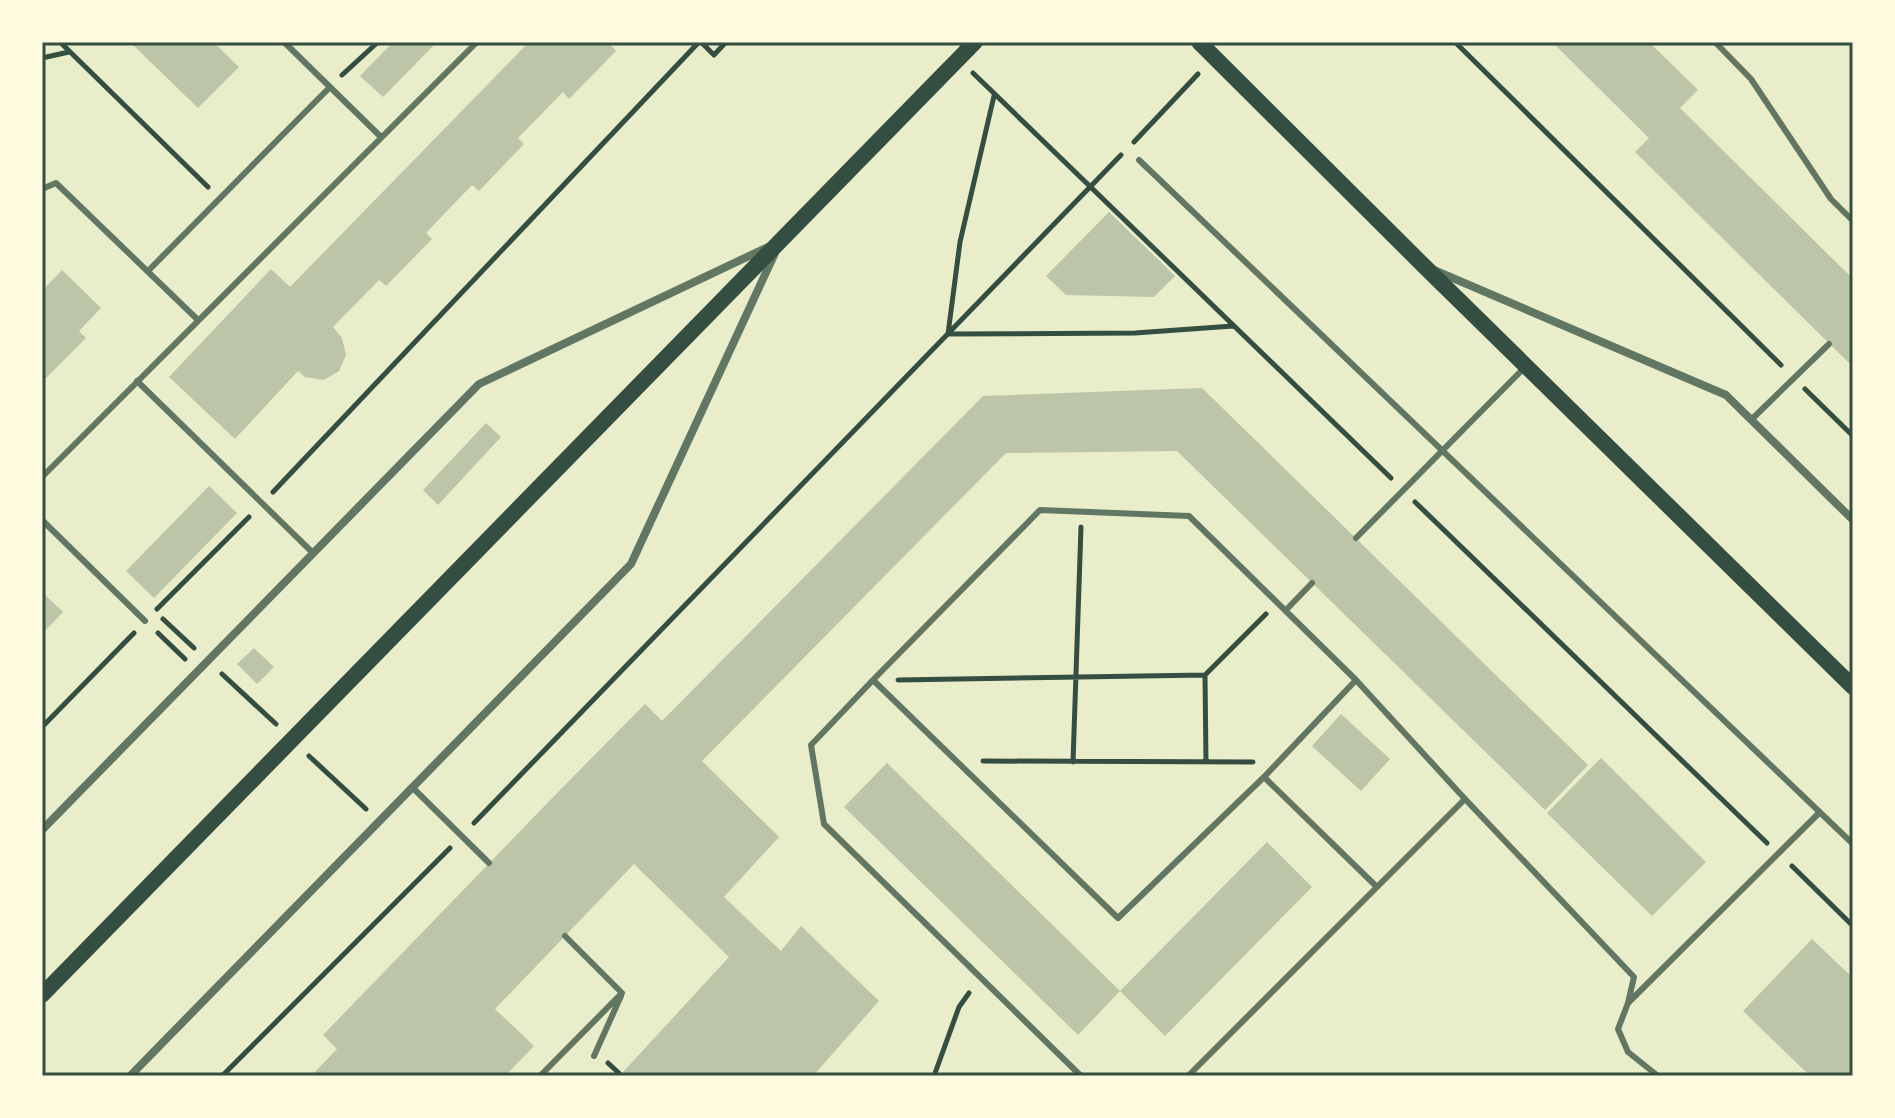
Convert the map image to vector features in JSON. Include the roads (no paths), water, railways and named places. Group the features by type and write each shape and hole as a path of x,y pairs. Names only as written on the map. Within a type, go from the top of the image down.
{"main road":[{"path":"42,995 975,42"},
{"path":"1199,42 1853,687"}],"street":[{"path":"42,830 479,384 780,241"},
{"path":"130,1076 631,564 780,241"},
{"path":"1423,265 1726,395 1853,520"}],"lane":[{"path":"284,42 381,137"},
{"path":"42,477 477,42"},
{"path":"1715,42 1751,79 1831,199 1853,221"},
{"path":"148,271 330,87"},
{"path":"1139,160 1853,844"},
{"path":"42,189 56,183 198,320"},
{"path":"1752,419 1829,344"},
{"path":"1356,538 1527,365"},
{"path":"137,381 313,553"},
{"path":"1081,1076 824,824 811,745 1040,510 1189,516 1356,680 1634,977 1618,1029 1628,1052 1658,1076"},
{"path":"42,520 145,621"},
{"path":"1286,610 1312,583"},
{"path":"873,680 1118,918 1264,777 1356,680"},
{"path":"1264,777 1377,887"},
{"path":"412,787 489,863"},
{"path":"1188,1076 1465,799"},
{"path":"1628,1003 1820,812"},
{"path":"565,936 622,993"},
{"path":"594,1056 622,993"},
{"path":"540,1076 622,993"}]}
